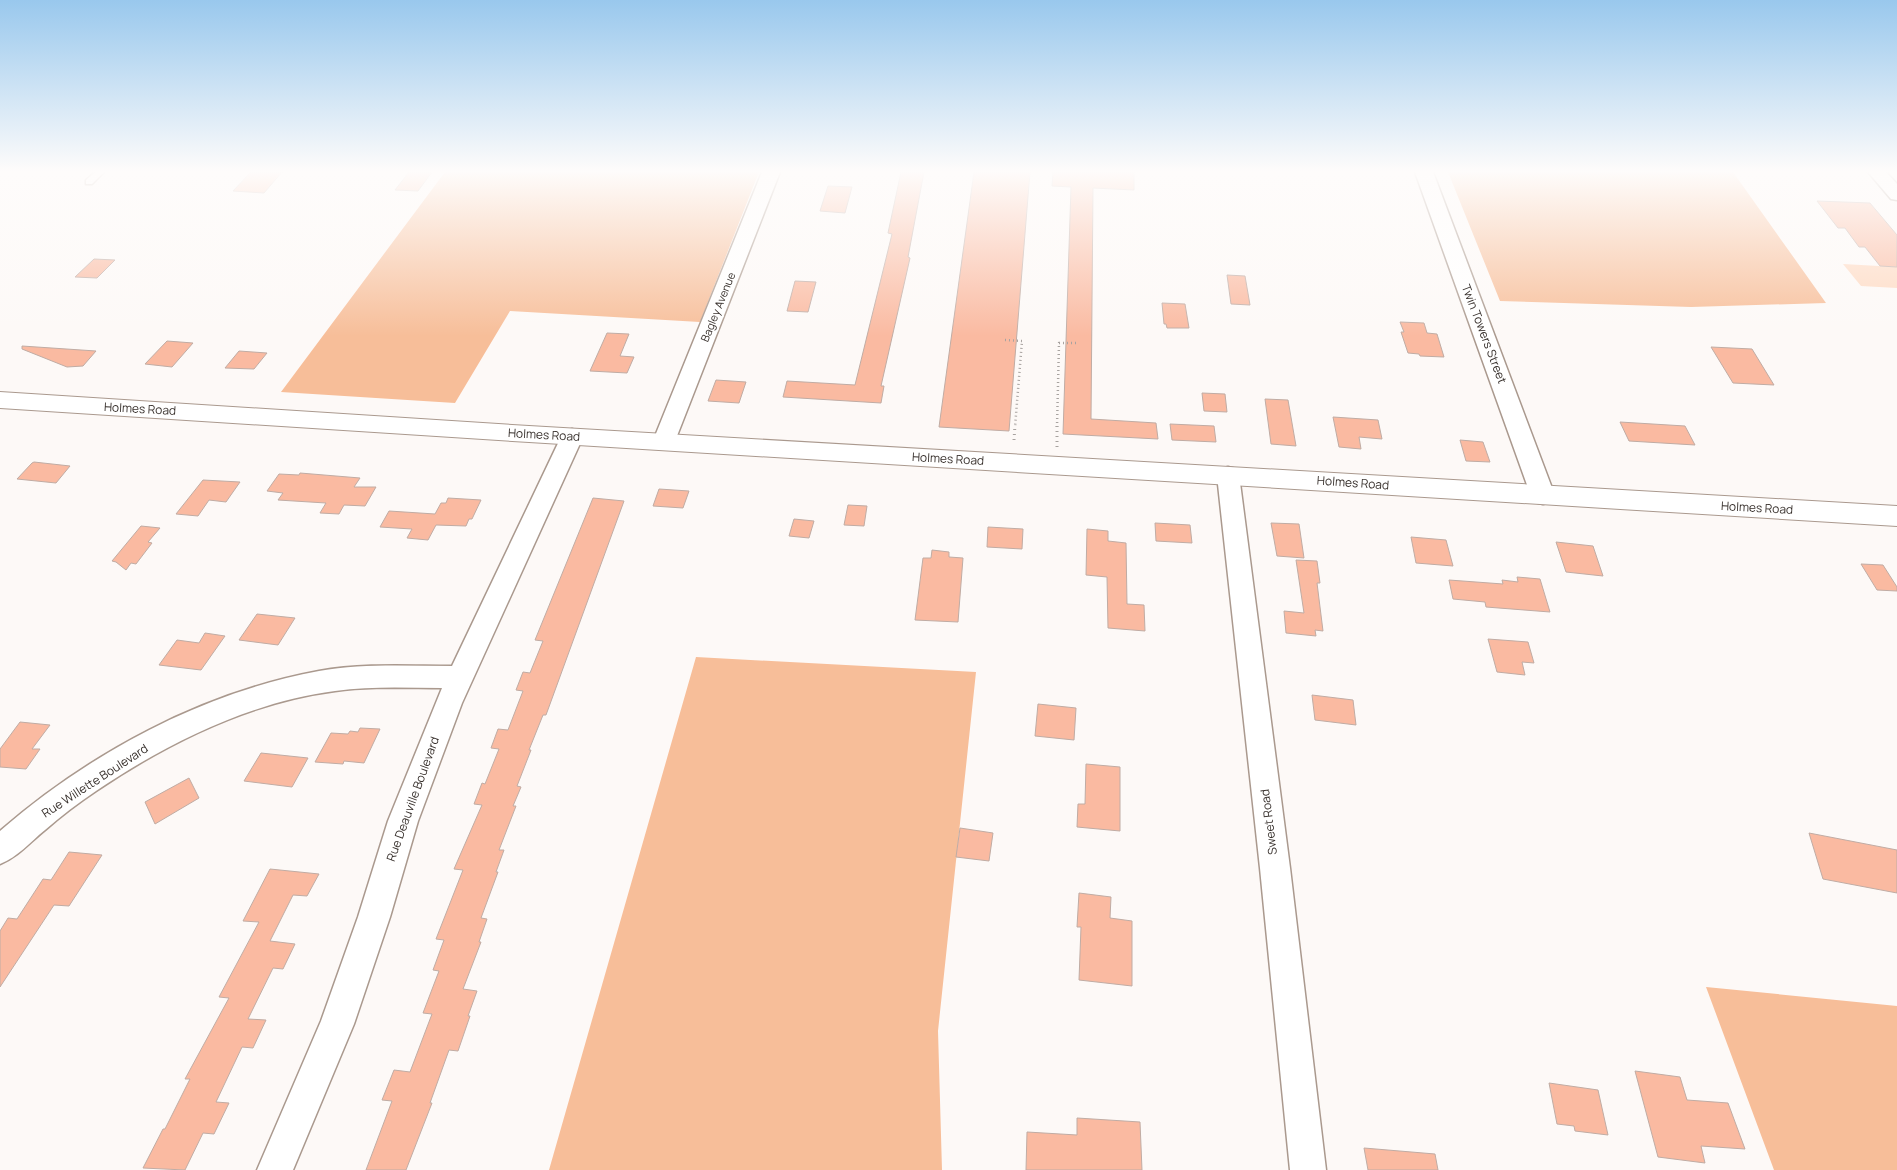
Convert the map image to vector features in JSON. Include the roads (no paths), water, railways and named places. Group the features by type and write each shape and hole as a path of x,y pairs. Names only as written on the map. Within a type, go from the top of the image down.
{"main road":[{"name":"Holmes Road","path":"0,400 572,437 1897,516"}],"street":[{"name":"Bagley Avenue","path":"664,441 749,227"},
{"name":"Twin Towers Street","path":"1444,227 1543,496"},
{"name":"Rue Deauville Boulevard","path":"275,1170 337,1024 374,917 403,821 460,677 572,437"},
{"name":"Sweet Road","path":"1228,475 1273,850 1308,1170"},
{"name":"Rue Willette Boulevard","path":"0,850 38,818 119,762 154,742 212,715 251,701 319,682 357,678 460,677"}]}
